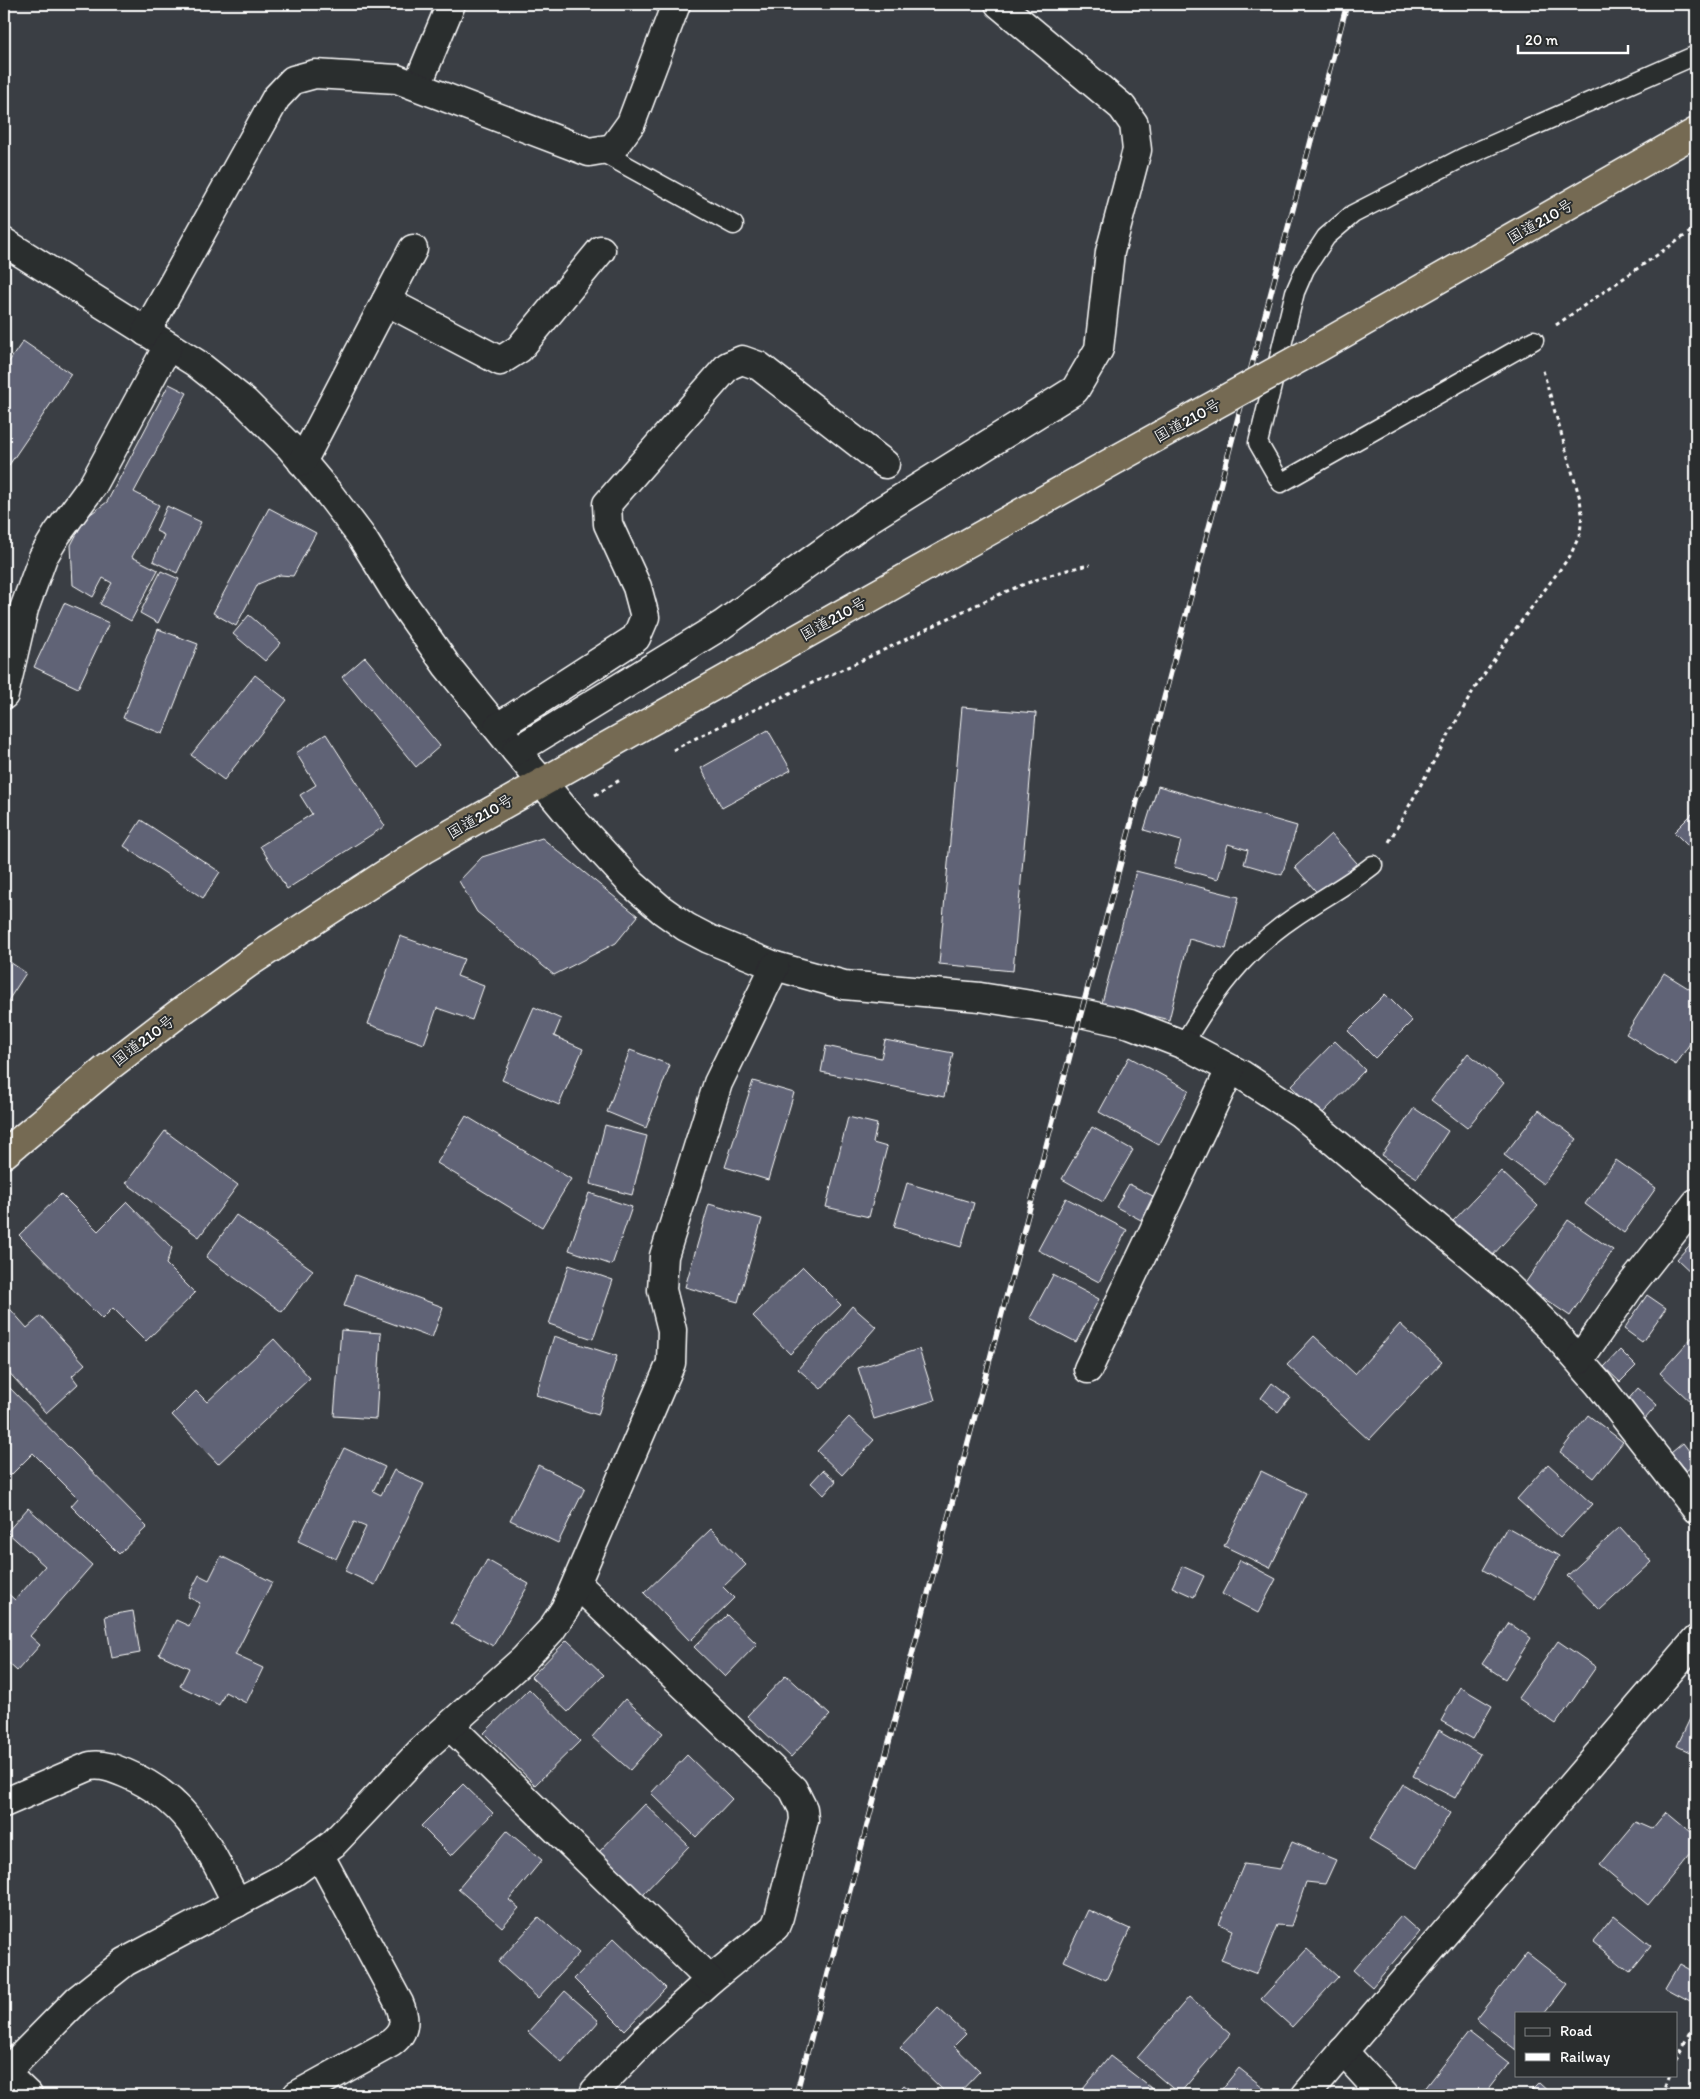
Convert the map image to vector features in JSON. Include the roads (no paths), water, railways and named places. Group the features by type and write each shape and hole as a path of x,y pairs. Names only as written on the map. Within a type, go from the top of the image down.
{"highway":[{"name":"国道210号","path":"4,1154 106,1069 250,962 424,849 1316,349 1696,132"}],"street":[{"path":"417,86 451,4"},
{"path":"4,695 24,608 43,557 57,534 93,485 157,339 276,98 293,80 315,74 397,79 589,152 613,148 631,123 676,4"},
{"path":"516,750 722,625 870,518 1074,390 1099,349 1110,252 1137,150 1134,124 1122,107 999,4"},
{"path":"4,242 196,363 245,402 302,462 361,536 400,599 447,666 541,782 632,884 662,910 686,927 775,966 844,984 980,997 1081,1013 1130,1024 1183,1045 1242,1075 1269,1092 1342,1148 1506,1285 1552,1330 1579,1360 1696,1508"},
{"path":"302,462 413,249"},
{"path":"386,301 500,361 519,349 601,250"},
{"path":"498,727 636,638 645,617 637,587 608,524 607,504 728,366 742,360 759,366 885,464"},
{"path":"28,2095 4,2072 77,2000 125,1962 293,1873 333,1844 422,1750 523,1660 551,1630 566,1609 671,1363 672,1330 662,1290 664,1256 718,1083 775,966"},
{"path":"1088,1369 1230,1070"},
{"path":"1579,1360 1632,1284 1696,1203"},
{"path":"577,1584 794,1790 801,1805 804,1820 780,1918 774,1927 710,1980 646,2038 596,2091"},
{"path":"1306,2095 1696,1640"},
{"path":"450,1726 710,1980"},
{"path":"4,1803 90,1766 100,1764 138,1778 157,1789 186,1815 202,1835 237,1902"},
{"path":"297,2095 392,2043 403,2030 404,2013 319,1854"},
{"path":"1343,2051 1383,2095"}],"lane":[{"path":"1534,340 1281,483 1258,443 1295,292 1314,255 1326,237 1338,226 1353,214 1464,157 1696,55"},
{"path":"598,150 734,225"},
{"path":"1183,1045 1213,995 1258,946 1293,917 1356,879 1373,865"}],"railway":[{"path":"796,2095 1347,4"}]}
